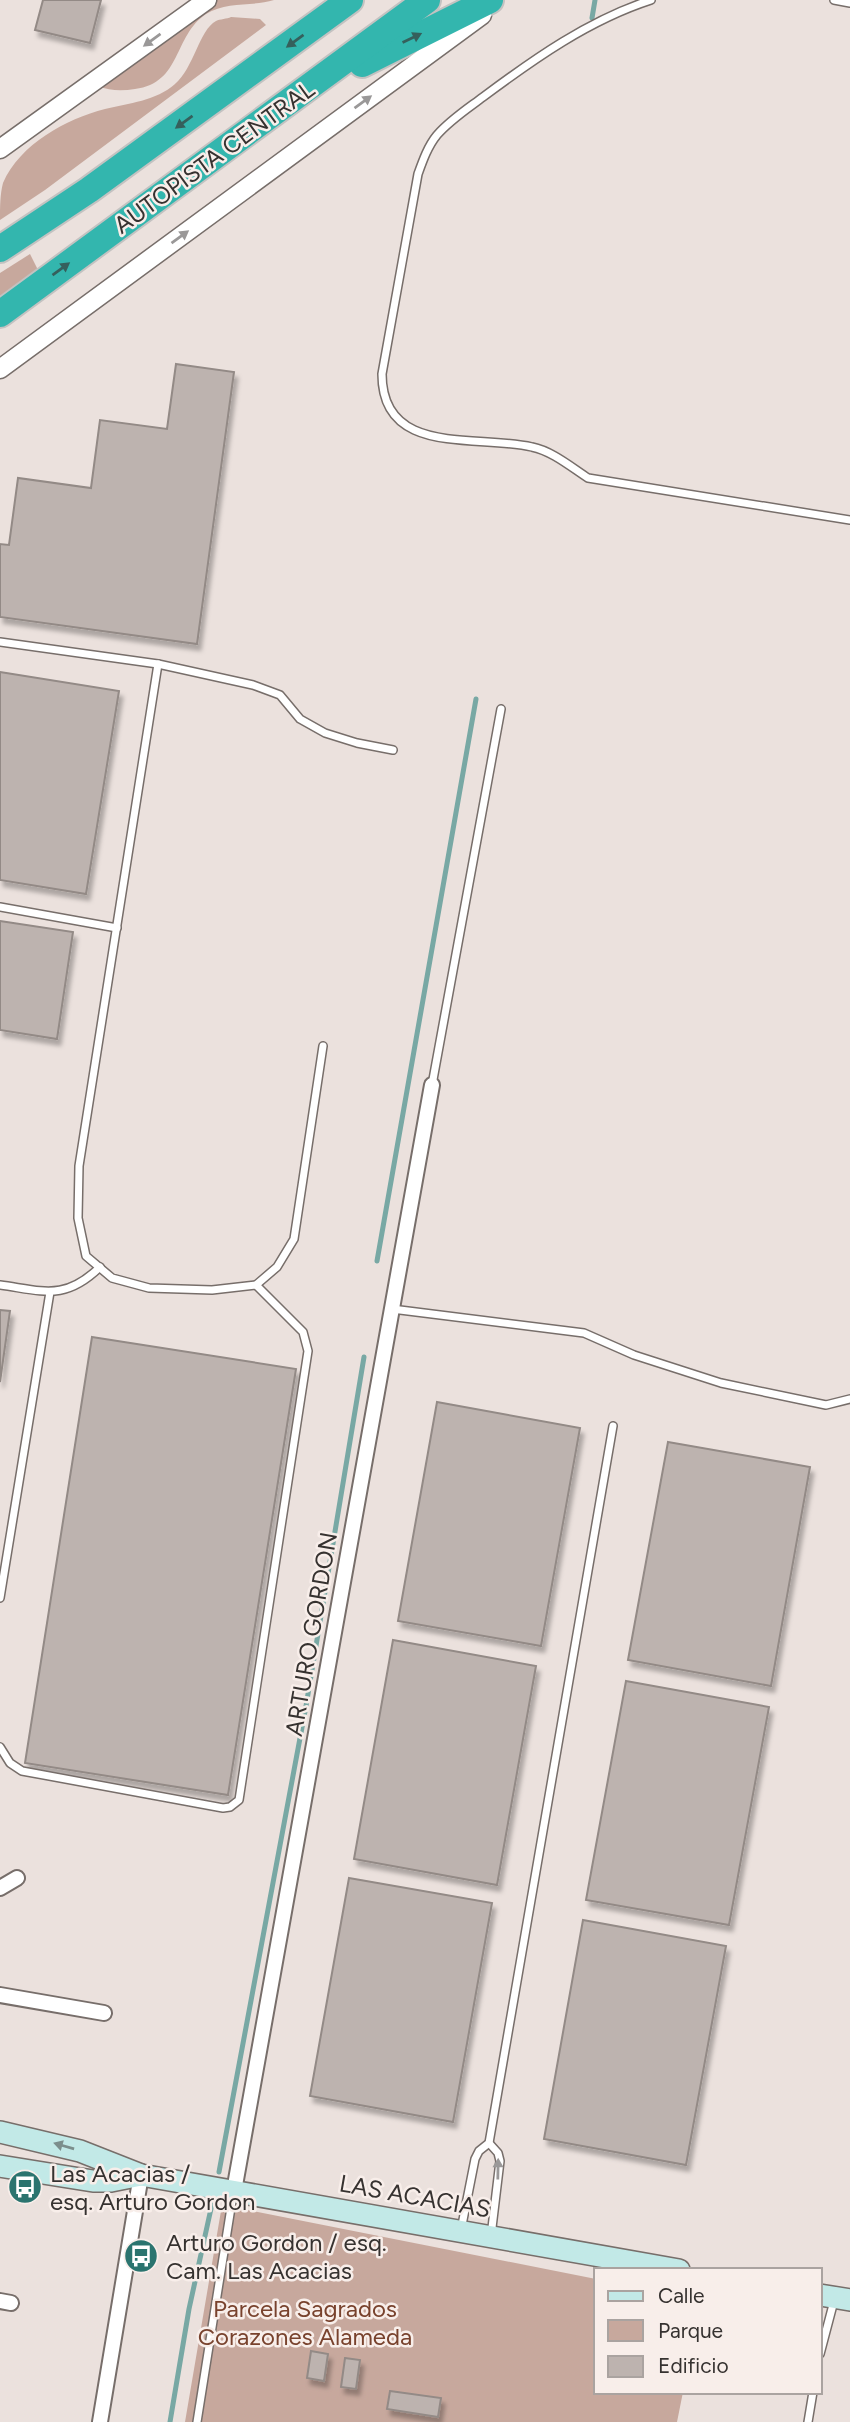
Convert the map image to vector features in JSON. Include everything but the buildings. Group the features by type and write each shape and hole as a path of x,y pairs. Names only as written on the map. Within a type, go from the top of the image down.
{"highway":[{"name":"AUTOPISTA CENTRAL","path":"0,249 89,190 350,0"},
{"name":"AUTOPISTA CENTRAL","path":"0,314 427,0"},
{"path":"306,89 490,0"}],"main road":[{"name":"LAS ACACIAS","path":"0,2132 80,2151 141,2175 668,2268"},
{"path":"26,2171 35,2154 33,2138"},
{"name":"LAS ACACIAS","path":"0,2166 102,2182 141,2175"}],"street":[{"path":"0,149 207,0"},
{"path":"0,369 502,0"},
{"name":"ARTURO GORDON","path":"234,2191 432,1085"},
{"path":"0,1888 17,1878"},
{"path":"0,1995 104,2012"},
{"path":"100,2422 141,2175"}],"lane":[{"path":"651,0 604,19 570,37 514,74 436,136 426,152 418,174 382,374 382,393 389,410 401,423 429,436 533,447 556,457 588,478 850,520"},
{"path":"834,0 850,3"},
{"path":"0,642 158,664 253,685 280,695 300,719 325,733 393,750"},
{"path":"158,664 79,1166 78,1218 86,1256 112,1278 149,1288 212,1290 256,1285 277,1266 294,1239 323,1046"},
{"path":"432,1085 501,709"},
{"path":"0,907 117,928"},
{"path":"0,1285 50,1292 72,1289 100,1268"},
{"path":"0,1747 10,1763 22,1771 223,1808 230,1807 239,1800 308,1351 303,1332 256,1285"},
{"path":"0,1598 50,1292"},
{"path":"393,1309 584,1333 634,1355 722,1383 825,1405 850,1399"},
{"path":"461,2231 474,2159 489,2143 612,1426"},
{"path":"489,2143 498,2153 500,2161 491,2237"},
{"path":"197,2422 234,2191"},
{"path":"822,2346 835,2297"},
{"path":"808,2422 813,2394"}],"green space":[{"path":"217,0 274,0 222,7 206,14 195,23 169,68 161,78 150,85 121,90 98,86"},
{"path":"231,17 260,19 266,25 45,190 0,220 3,183 11,169 32,145 75,119 151,98 168,90 182,77 210,26 216,21"},
{"path":"30,254 38,270 0,298 0,273"},
{"name":"Parcela Sagrados Corazones Alameda","path":"222,2205 594,2279 594,2394 683,2394 677,2422 185,2422"}],"waterway":[{"path":"592,18 595,0"},
{"path":"377,1261 476,699"},
{"path":"219,2172 306,1706 364,1357"},
{"path":"170,2422 189,2309 212,2204"}],"place":[{"name":"Las Acacias / esq. Arturo Gordon","path":"25,2187"},
{"name":"Arturo Gordon / esq. Cam. Las Acacias","path":"141,2256"}]}
